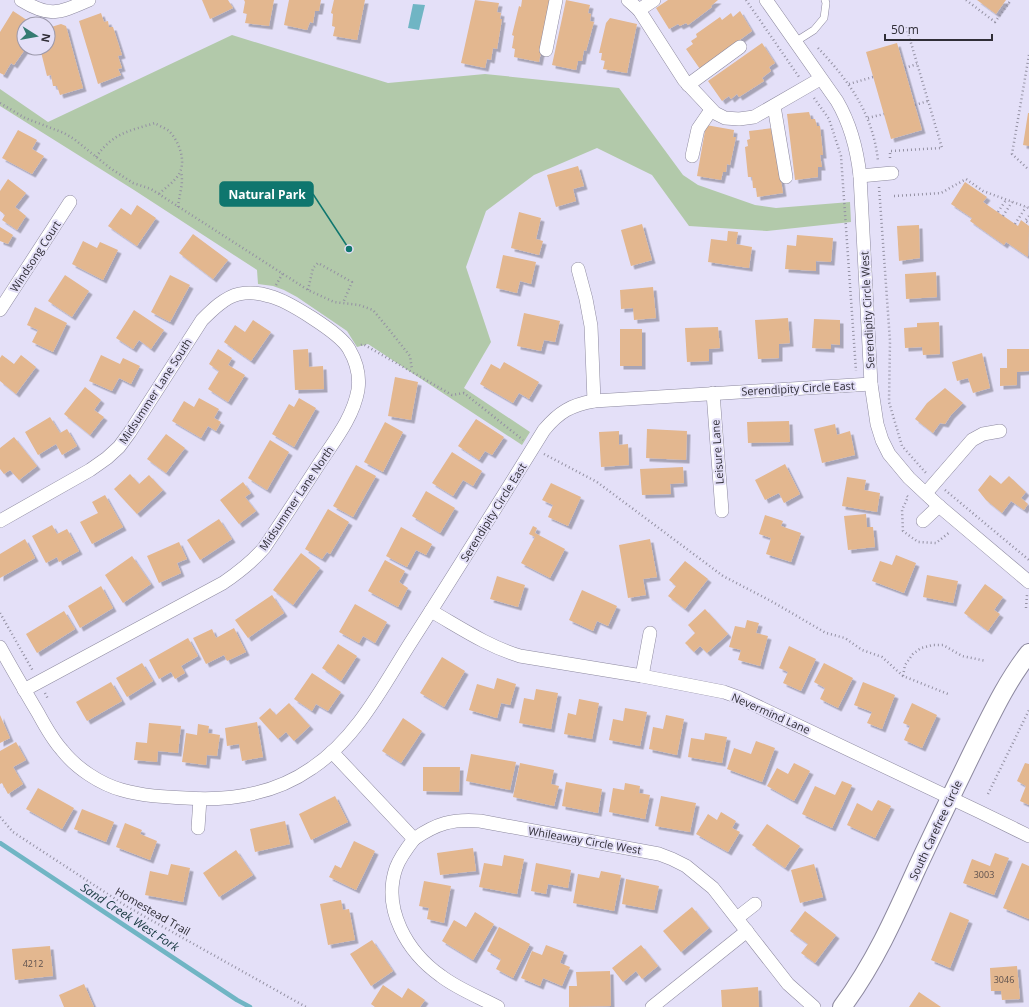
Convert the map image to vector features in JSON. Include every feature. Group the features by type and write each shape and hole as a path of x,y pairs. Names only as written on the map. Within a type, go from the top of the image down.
{"main road":[{"name":"South Carefree Circle","path":"842,1007 875,956 891,926 950,798 1006,686 1029,653"}],"street":[{"path":"21,0 41,11 53,12 65,10 89,0"},
{"path":"546,50 556,0"},
{"path":"628,0 639,10 688,85 714,114 725,118 739,119 754,117 820,78"},
{"path":"639,10 654,0"},
{"name":"Serendipity Circle West","path":"766,0 837,101 846,117 855,144 860,176 871,384 877,424 886,447 899,467 909,478 939,506 1029,582"},
{"path":"688,85 740,47"},
{"path":"774,106 786,176"},
{"path":"692,156 698,129 711,110"},
{"path":"860,176 892,173"},
{"name":"Windsong Court","path":"0,310 70,202"},
{"path":"578,269 591,326 594,401"},
{"name":"Midsummer Lane South","path":"0,521 90,470 107,458 130,432 202,320 213,309 226,300 238,294 255,293 270,296 283,301 310,317"},
{"name":"Midsummer Lane North","path":"24,690 223,583 240,572 264,548 348,419 358,390 359,378 356,365 349,348 336,335 310,317"},
{"name":"Serendipity Circle East","path":"0,647 51,736 62,751 75,764 105,783 120,789 142,794 200,799 239,797 256,794 274,788 312,768 332,752 360,721 533,448 553,419 565,410 578,404 594,401 871,384"},
{"name":"Leisure Lane","path":"713,393 722,511"},
{"path":"926,493 972,440 983,434 1000,431"},
{"path":"922,521 939,506"},
{"name":"Nevermind Lane","path":"431,611 483,642 520,656 642,676 724,692 738,697 1029,836"},
{"path":"642,676 650,633"},
{"path":"332,752 414,839 396,867 392,881 392,894 398,924 406,940 417,954 440,976 456,986 498,1007"},
{"path":"198,828 200,799"},
{"name":"Whileaway Circle West","path":"414,839 429,829 446,822 469,820 659,854 672,859 686,866 713,888 788,984 814,1007"},
{"path":"737,918 755,904"},
{"path":"652,1007 747,931"}],"lane":[{"path":"795,42 814,30 824,18 825,0"}],"path":[{"path":"966,0 995,22 1011,0"},
{"path":"971,4 974,0"},
{"path":"890,158 890,151 942,148 906,26"},
{"path":"1029,55 1012,154 1029,170"},
{"path":"904,68 917,64"},
{"path":"848,84 873,77"},
{"path":"915,105 928,101"},
{"path":"0,103 25,118 64,133 82,145 110,168 133,183 151,189 308,290 334,302 359,305 373,310 388,326 410,356 412,371"},
{"path":"868,118 884,114"},
{"path":"96,157 104,146 113,138 127,132 155,123 169,131 179,145 182,160 181,171 183,180 178,207"},
{"path":"158,194 171,183 181,171"},
{"path":"894,196 941,193 966,179 983,191 1027,208 1015,224"},
{"path":"879,185 890,341 889,402 902,446 922,469 936,482 1029,560"},
{"path":"998,212 1006,200"},
{"path":"1003,216 1012,202"},
{"path":"1029,216 1025,221 1029,223"},
{"path":"308,290 313,268 318,263 352,282 343,303"},
{"path":"349,348 363,344 452,395 464,393 533,448 597,482 723,576 771,601 826,633 845,638 862,650 882,658 903,676 948,694"},
{"path":"0,613 48,699"},
{"path":"903,676 905,665 913,654 921,648 933,645 943,645 962,656 986,661"},
{"path":"988,794 1029,710"},
{"name":"Homestead Trail","path":"0,816 13,832 126,906 306,1007"}],"green space":[{"path":"232,35 388,83 485,74 619,88 683,175 698,185 755,205 776,208 850,202 851,222 767,231 689,226 652,175 597,148 534,175 486,211 466,267 491,342 464,388 530,432 522,445 368,344 357,347 347,331 297,297 273,286 258,284 257,270 134,190 0,106 0,89 48,122"}],"water":[{"path":"413,4 425,5 419,30 408,28"}],"building":[{"path":"202,0 228,0 233,8 210,19"},
{"path":"244,0 274,0 269,26 245,23 247,14 243,13"},
{"path":"289,0 321,0 319,11 315,11 313,23 310,22 307,30 284,25"},
{"path":"334,0 365,0 357,40 333,36 335,27 332,26 333,14 331,13"},
{"path":"475,0 499,3 497,12 501,13 500,19 502,19 497,49 493,48 491,60 487,59 485,68 461,63"},
{"path":"522,0 552,0 539,62 514,57 515,49 512,48 514,36 512,35 519,6 521,7"},
{"path":"566,0 590,5 588,13 591,14 590,21 594,22 586,51 584,50 582,61 578,61 576,70 552,65"},
{"path":"668,0 718,0 711,6 712,7 688,25 686,23 680,26 678,24 669,29 656,8"},
{"path":"977,0 1006,0 996,14"},
{"path":"13,11 21,16 16,16 16,56 20,56 14,65 11,63 4,75 0,73 0,32"},
{"path":"740,11 752,31 700,69 686,49 693,44 691,41 697,37 696,34 720,17 722,20 731,13 733,17"},
{"path":"101,13 104,22 108,21 109,27 113,27 122,55 118,56 122,68 118,69 121,75 98,84 79,21"},
{"path":"610,18 637,24 627,73 603,69 605,61 601,60 602,53 599,53 606,23"},
{"path":"61,24 66,26 83,88 60,95 57,86 53,86 51,75 47,76 42,56 56,56 56,26"},
{"path":"762,43 775,63 769,67 771,71 762,78 764,81 739,97 737,94 731,99 729,96 722,101 708,81"},
{"path":"897,43 922,130 891,139 866,52"},
{"path":"809,112 811,119 815,119 817,126 820,126 823,155 820,155 822,167 818,167 818,177 795,180 787,114"},
{"path":"1029,113 1029,146 1023,145"},
{"path":"706,125 734,130 733,137 736,137 730,165 727,164 726,172 723,172 721,180 697,176"},
{"path":"773,128 783,193 757,197 756,188 753,188 752,177 748,177 745,147 748,146 747,140 750,139 749,131"},
{"path":"18,130 37,140 32,149 44,156 32,174 2,158"},
{"path":"578,166 584,186 573,189 576,201 556,207 547,175"},
{"path":"8,179 26,193 15,207 26,216 17,230 2,220 5,215 0,211 0,191"},
{"path":"965,182 987,197 983,202 1018,226 1021,220 1029,226 1028,257 1006,242 1004,245 970,221 972,218 951,204"},
{"path":"137,205 156,218 137,246 108,226 121,208 131,215"},
{"path":"519,212 541,218 536,239 543,241 539,255 511,248"},
{"path":"642,224 652,260 631,266 621,230"},
{"path":"919,225 920,258 899,261 897,226"},
{"path":"0,227 13,235 8,244 0,241"},
{"path":"728,231 738,232 736,244 752,247 749,268 708,262 711,239 727,241"},
{"path":"193,234 228,260 213,279 179,253"},
{"path":"797,235 833,238 831,262 816,261 816,271 785,269 787,245 796,246"},
{"path":"83,241 97,248 100,242 118,250 103,280 72,264"},
{"path":"503,255 536,262 531,284 520,281 517,293 496,288"},
{"path":"936,272 937,297 906,299 905,274"},
{"path":"65,275 89,291 72,317 48,301"},
{"path":"170,275 190,285 170,322 151,312"},
{"path":"653,287 656,318 634,320 633,308 621,309 620,290"},
{"path":"35,307 67,323 53,352 32,342 38,330 27,325"},
{"path":"134,310 164,330 151,349 139,340 133,349 116,338"},
{"path":"524,313 560,321 555,342 544,340 541,351 517,346"},
{"path":"788,318 790,343 779,344 779,358 758,359 755,320"},
{"path":"814,319 840,320 840,345 831,344 831,349 812,348"},
{"path":"253,320 271,332 251,361 224,342 235,325 245,332"},
{"path":"939,322 940,354 923,355 922,347 905,348 904,328 917,327 917,323"},
{"path":"718,327 720,348 709,349 709,361 687,362 685,328"},
{"path":"620,329 642,329 642,366 620,366"},
{"path":"218,349 232,358 228,365 245,375 228,402 208,389 219,371 209,364"},
{"path":"308,349 309,367 323,366 324,389 295,390 293,350"},
{"path":"1007,349 1029,349 1029,371 1017,372 1017,385 1000,386 1000,368 1007,368"},
{"path":"982,353 990,388 973,393 968,378 957,381 952,362"},
{"path":"2,355 14,364 21,355 36,367 16,394 0,381 0,358"},
{"path":"101,355 120,364 123,358 140,366 131,384 119,378 112,391 89,381"},
{"path":"504,362 539,382 529,399 519,393 513,403 480,384 491,364 500,369"},
{"path":"395,377 418,382 411,420 388,416"},
{"path":"85,387 101,400 94,410 104,417 90,435 64,414"},
{"path":"945,388 963,403 951,415 945,424 940,423 933,433 915,419 927,403"},
{"path":"199,398 219,409 214,418 221,422 216,431 208,426 201,438 172,421 184,401 194,407"},
{"path":"299,398 316,408 294,447 272,434 289,404 294,407"},
{"path":"50,417 60,433 67,429 77,446 62,455 56,444 38,455 25,432"},
{"path":"476,419 504,437 492,455 485,451 479,460 458,446"},
{"path":"789,421 790,442 748,443 747,422"},
{"path":"385,422 403,432 383,472 364,462"},
{"path":"835,424 837,435 850,431 855,455 822,463 814,429"},
{"path":"647,429 687,431 686,460 646,458"},
{"path":"619,431 619,445 628,444 629,465 601,467 599,432"},
{"path":"166,434 185,448 166,473 147,459"},
{"path":"14,437 37,466 19,480 10,470 4,474 0,469 0,448"},
{"path":"270,440 289,452 267,490 248,478"},
{"path":"452,452 482,471 473,486 463,480 453,496 432,483"},
{"path":"785,464 800,494 784,503 779,493 765,500 755,480"},
{"path":"356,465 376,476 353,517 333,506"},
{"path":"683,467 684,483 670,484 671,494 642,495 640,469"},
{"path":"130,474 139,484 149,475 163,490 137,514 114,489"},
{"path":"990,475 1001,484 1009,476 1026,492 1021,498 1028,504 1024,510 1011,501 1002,513 986,500 978,490"},
{"path":"847,477 866,480 864,490 880,493 877,512 842,506"},
{"path":"243,482 251,493 245,497 256,511 239,524 220,500"},
{"path":"551,483 581,497 568,526 548,517 553,505 542,500"},
{"path":"426,491 455,508 440,533 412,516"},
{"path":"105,495 123,527 92,544 80,522 98,513 92,502"},
{"path":"328,509 349,522 330,554 327,552 322,559 305,549"},
{"path":"866,514 867,527 873,527 875,547 848,550 844,516"},
{"path":"765,515 783,521 781,526 801,533 791,562 766,554 771,538 759,534"},
{"path":"219,519 232,539 200,560 187,540"},
{"path":"52,525 57,534 67,529 79,551 59,562 57,557 46,563 32,536"},
{"path":"533,526 537,528 535,533 565,549 550,578 521,563 535,537 529,534"},
{"path":"401,527 432,544 426,555 416,550 407,567 386,556"},
{"path":"25,539 35,558 0,578 0,554"},
{"path":"650,539 657,577 643,579 646,595 628,598 619,545"},
{"path":"179,542 187,559 177,563 181,573 159,583 147,556"},
{"path":"301,553 320,568 293,605 273,590"},
{"path":"896,555 916,563 904,593 872,581 880,561 892,565"},
{"path":"132,556 151,584 123,603 105,575"},
{"path":"385,560 405,571 399,582 408,588 398,607 368,591"},
{"path":"685,561 708,579 685,609 668,596 676,586 669,580"},
{"path":"927,575 958,581 953,603 923,597"},
{"path":"497,576 525,585 518,607 490,599"},
{"path":"985,584 1003,597 994,610 1000,614 988,631 964,613"},
{"path":"101,586 113,608 80,628 68,606"},
{"path":"582,590 617,606 608,626 597,621 593,631 569,620"},
{"path":"272,595 284,613 248,638 235,620"},
{"path":"355,604 387,622 375,643 363,636 359,643 339,632"},
{"path":"705,609 728,634 707,653 700,646 694,652 685,643 695,633 688,625"},
{"path":"64,611 75,629 37,653 26,634"},
{"path":"747,620 759,623 756,633 768,636 760,666 738,660 741,650 729,647 735,626 745,628"},
{"path":"234,628 246,652 227,661 224,655 206,664 193,638 212,629 216,638"},
{"path":"188,638 198,656 181,666 185,673 175,679 171,672 159,679 149,660"},
{"path":"338,644 357,656 341,681 322,668"},
{"path":"789,646 816,659 801,691 783,683 788,672 779,668"},
{"path":"442,657 465,671 444,707 420,693"},
{"path":"142,663 153,681 127,697 116,678"},
{"path":"824,663 853,678 838,708 820,699 825,688 814,682"},
{"path":"312,673 341,692 328,711 316,704 312,711 294,699"},
{"path":"497,678 516,684 510,705 501,703 497,718 469,710 477,684 494,689"},
{"path":"111,682 122,701 87,721 76,702"},
{"path":"863,682 895,695 882,729 867,723 872,712 854,705"},
{"path":"536,689 558,693 551,729 519,723 524,698 534,700"},
{"path":"579,699 599,703 592,739 564,734 568,713 576,715"},
{"path":"289,703 310,726 294,741 286,732 278,739 259,718 270,708 276,715"},
{"path":"912,703 937,715 922,748 904,740 910,726 903,723"},
{"path":"625,708 647,712 640,746 609,740 613,719 623,721"},
{"path":"0,715 10,738 0,743"},
{"path":"666,715 684,719 677,755 649,749 653,727 663,729"},
{"path":"403,718 422,731 401,763 382,751"},
{"path":"257,722 263,757 242,761 239,744 227,746 225,728"},
{"path":"149,723 181,726 178,753 158,751 157,762 134,760 136,742 147,743"},
{"path":"198,724 209,726 208,733 220,735 217,756 207,755 206,765 182,762 186,733 197,735"},
{"path":"705,733 727,737 722,763 688,757 691,738 704,740"},
{"path":"756,741 775,748 762,782 727,769 734,748 751,754"},
{"path":"16,742 26,760 13,767 23,784 8,794 2,783 0,784 0,751"},
{"path":"471,754 516,762 510,790 466,781"},
{"path":"520,763 554,770 551,784 559,786 554,806 513,797"},
{"path":"794,763 810,771 794,801 767,786 777,768 788,774"},
{"path":"1025,763 1029,764 1029,805 1020,801 1026,786 1017,781"},
{"path":"423,767 460,767 459,792 423,791"},
{"path":"842,781 852,785 832,828 802,814 815,786 835,795"},
{"path":"566,782 602,789 598,813 562,806"},
{"path":"625,783 640,786 639,793 650,795 645,819 609,812 613,788 624,790"},
{"path":"38,788 74,808 62,829 26,809"},
{"path":"335,796 348,822 311,840 299,814"},
{"path":"661,796 696,803 690,832 655,826"},
{"path":"878,800 891,806 875,838 847,825 857,803 872,811"},
{"path":"82,809 114,822 106,842 74,829"},
{"path":"721,812 736,821 732,828 740,832 728,852 696,834 708,814 717,820"},
{"path":"285,821 290,844 255,852 250,829"},
{"path":"125,823 142,830 140,834 157,841 150,860 116,847"},
{"path":"767,824 800,846 785,868 752,845"},
{"path":"354,841 375,851 356,890 329,877 335,865 341,868"},
{"path":"473,848 476,871 440,875 437,853"},
{"path":"236,850 253,875 219,897 203,873"},
{"path":"995,853 1009,858 994,895 963,883 972,859 990,866"},
{"path":"504,855 524,859 517,894 479,887 484,863 502,866"},
{"path":"536,863 571,870 568,888 548,884 546,894 531,891"},
{"path":"1022,863 1029,866 1029,919 1003,908"},
{"path":"171,864 190,868 183,902 145,895 150,871 168,875"},
{"path":"814,864 823,897 800,903 791,870"},
{"path":"601,871 621,875 614,911 573,903 578,874 599,878"},
{"path":"626,879 659,886 654,910 622,904"},
{"path":"424,881 451,886 444,923 427,919 429,908 419,906"},
{"path":"341,900 343,910 349,909 355,940 328,945 320,904"},
{"path":"692,907 709,928 681,952 663,931"},
{"path":"805,911 836,935 815,963 801,953 808,944 790,931"},
{"path":"475,912 494,924 473,960 442,941 454,920 466,927"},
{"path":"950,912 969,920 950,968 931,960"},
{"path":"499,927 530,944 513,978 496,969 501,959 487,951"},
{"path":"372,940 393,971 371,986 350,954"},
{"path":"546,945 564,952 560,963 570,967 562,986 543,978 540,986 521,978 532,951 542,955"},
{"path":"641,945 658,966 642,979 636,971 623,982 612,968"},
{"path":"50,946 53,976 15,980 12,949"},
{"path":"1017,966 1020,999 1002,1000 1001,991 991,991 990,968"},
{"path":"610,971 611,1006 569,1007 569,986 577,986 576,972"},
{"path":"84,984 94,1007 64,1007 59,995"},
{"path":"383,985 402,998 408,988 425,1000 420,1007 375,1007 371,1004"},
{"path":"758,987 759,1007 722,1007 721,990"},
{"path":"919,992 941,1007 909,1007"}],"waterway":[{"name":"Sand Creek West Fork","path":"0,843 237,1000 250,1007"}],"place":[{"name":"Natural Park","path":"349,249"}]}
